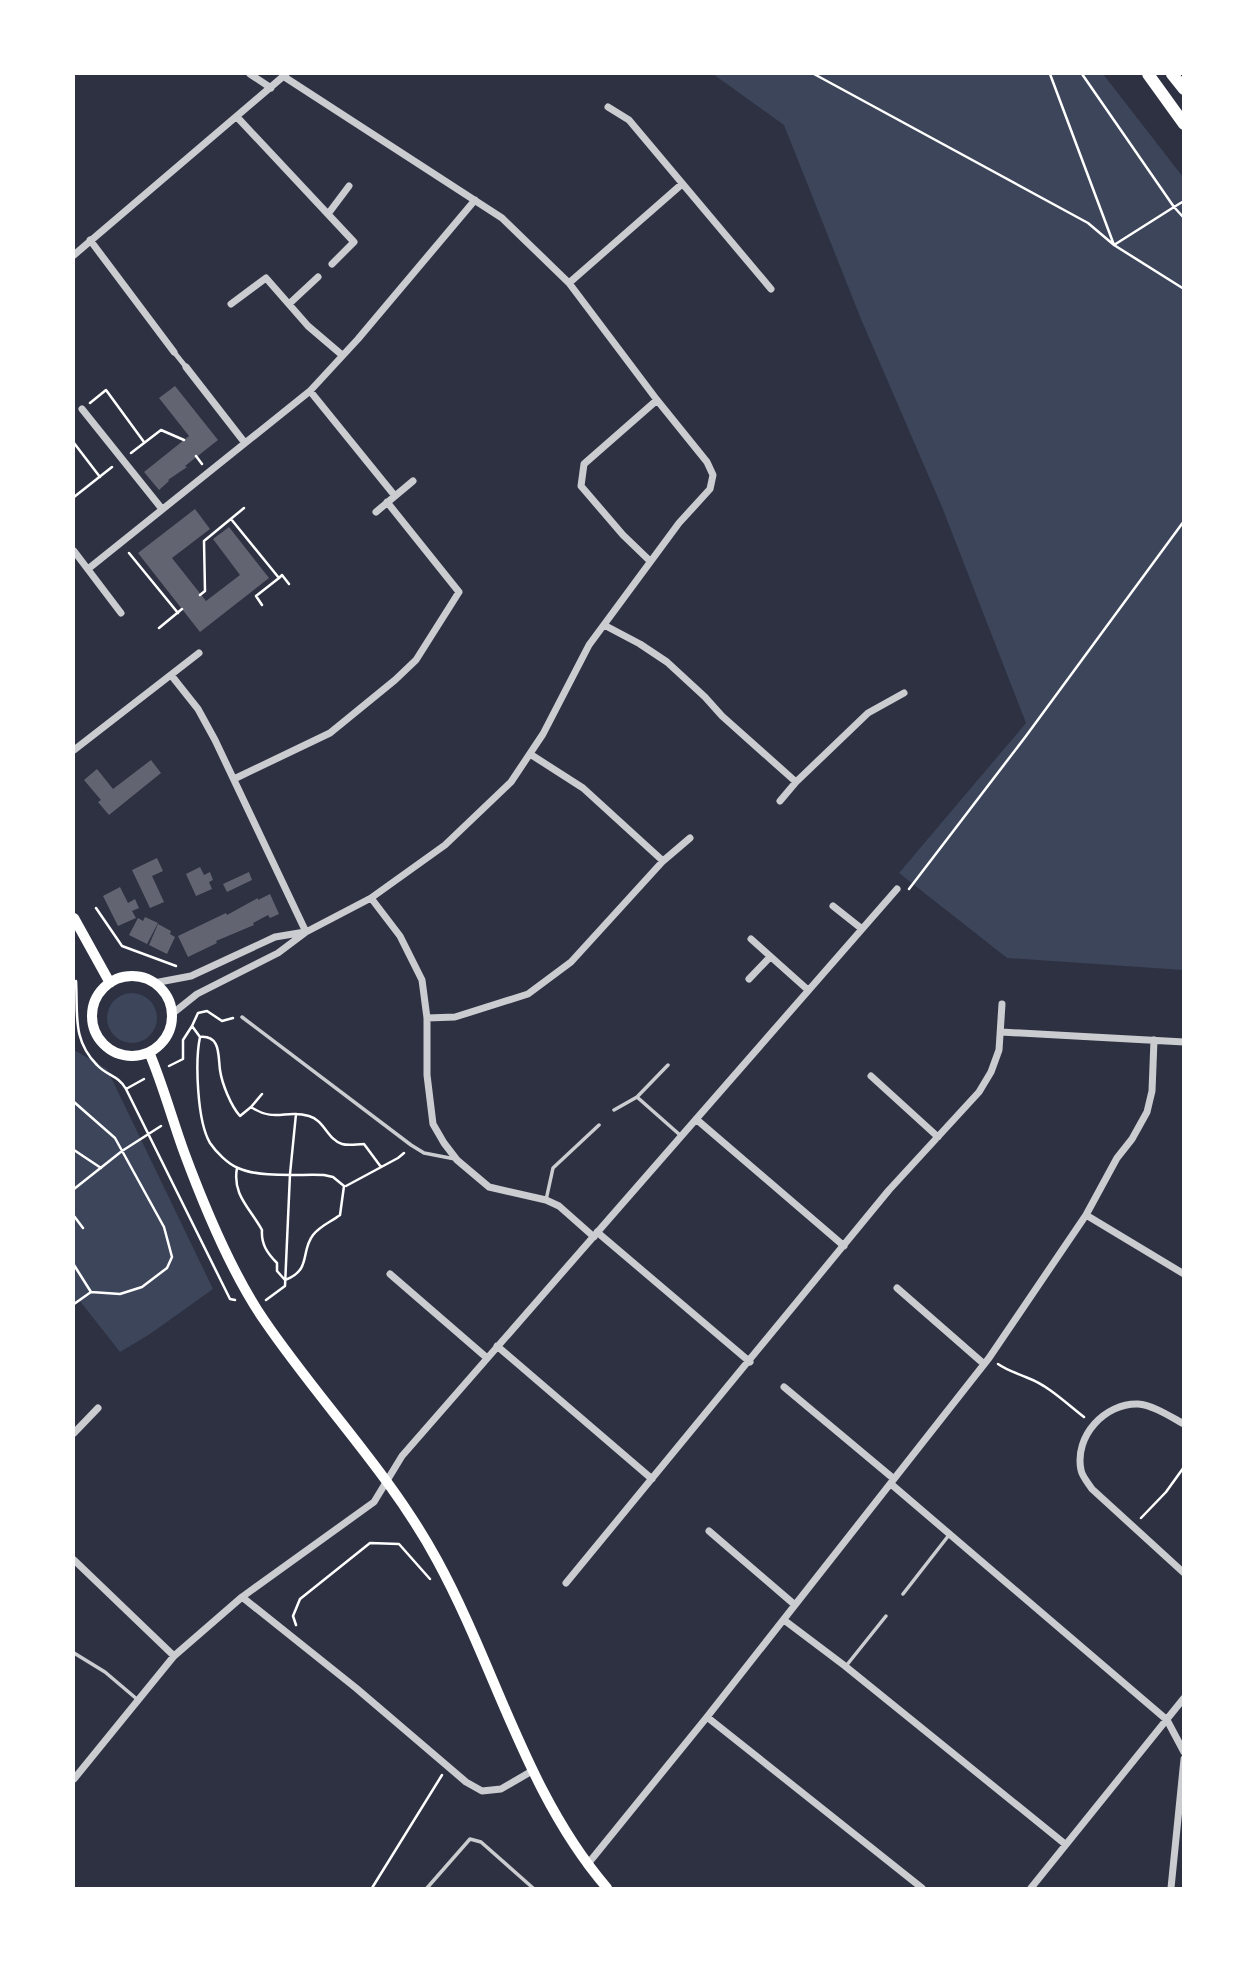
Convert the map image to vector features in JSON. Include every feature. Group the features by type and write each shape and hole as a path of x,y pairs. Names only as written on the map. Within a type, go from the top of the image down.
{"highway":[{"path":"1147,74 1184,124"},
{"path":"1172,74 1184,89"}],"main road":[{"path":"74,918 110,983"},
{"path":"132,976 144,978 163,991 170,1002 172,1014 166,1037 149,1052 136,1056 123,1055 111,1050 101,1041 92,1017 94,1004 100,992 110,983 132,976"},
{"path":"149,1052 184,1153 224,1248 257,1308 418,1528 450,1584 532,1771 587,1865 607,1888"}],"street":[{"path":"250,74 271,88"},
{"path":"74,255 285,75 502,219 569,283 657,401 707,462 713,475 710,489 679,523 589,645 543,734 511,782 445,845 371,898 306,932 278,953 197,994 172,1014"},
{"path":"608,107 629,120 771,289"},
{"path":"237,117 354,242 332,264"},
{"path":"569,283 682,184"},
{"path":"328,214 349,186"},
{"path":"88,569 310,391 358,339 475,200"},
{"path":"90,240 246,443"},
{"path":"289,304 318,276"},
{"path":"231,304 266,278 308,326 342,355"},
{"path":"310,391 395,496"},
{"path":"650,561 623,535 581,486 583,464 657,401"},
{"path":"82,409 162,509"},
{"path":"376,512 413,481"},
{"path":"233,779 330,733 395,680 416,660 460,592 387,502"},
{"path":"74,551 121,613"},
{"path":"604,625 667,662 796,782"},
{"path":"74,750 199,653"},
{"path":"171,675 198,709 306,932"},
{"path":"780,801 796,782 868,713 904,693"},
{"path":"530,754 583,788 663,861"},
{"path":"427,1017 455,1017 528,994 571,962 663,861 690,838"},
{"path":"74,1779 174,1656 242,1597 374,1502 402,1456 897,889"},
{"path":"371,898 400,936 422,979 427,1017 427,1075 433,1124 457,1160 489,1187 546,1199 559,1206 750,1362"},
{"path":"833,906 862,929"},
{"path":"154,983 191,976 275,937 306,932"},
{"path":"751,939 808,990"},
{"path":"749,979 771,957"},
{"path":"566,1583 889,1190 979,1092 991,1072 999,1050 1002,1004"},
{"path":"1002,1032 1184,1042"},
{"path":"587,1865 987,1361 1086,1215 1117,1158 1132,1139 1147,1112 1152,1091 1154,1040"},
{"path":"871,1076 938,1137"},
{"path":"696,1119 844,1246"},
{"path":"1086,1215 1184,1274"},
{"path":"390,1274 487,1357"},
{"path":"897,1288 987,1361"},
{"path":"497,1346 652,1479"},
{"path":"784,1387 1167,1720 1184,1752"},
{"path":"1182,1569 1102,1499 1081,1472 1080,1455 1093,1424 1112,1410 1139,1404 1184,1424"},
{"path":"74,1433 99,1408"},
{"path":"709,1531 795,1605"},
{"path":"74,1560 174,1656"},
{"path":"242,1597 466,1782 482,1791 501,1789 532,1771"},
{"path":"784,1620 1065,1844"},
{"path":"1031,1888 1184,1698"},
{"path":"707,1717 922,1888"},
{"path":"1171,1888 1184,1759"}],"lane":[{"path":"242,1017 411,1145 424,1153 457,1160"},
{"path":"614,1110 637,1097 668,1065"},
{"path":"637,1097 682,1136"},
{"path":"546,1199 553,1168 599,1125"},
{"path":"903,1594 950,1534"},
{"path":"845,1666 886,1616"},
{"path":"74,1653 105,1672 138,1700"},
{"path":"427,1888 470,1839 481,1842 533,1888"}],"path":[{"path":"814,74 1088,223 1114,245 1184,289"},
{"path":"1049,74 1114,245"},
{"path":"1083,74 1184,218"},
{"path":"1114,245 1184,201"},
{"path":"82,409 106,390 144,442"},
{"path":"74,443 100,477"},
{"path":"200,594 205,591 204,541 244,508"},
{"path":"231,519 278,578"},
{"path":"897,889 910,889 1184,522"},
{"path":"121,542 178,613"},
{"path":"262,606 256,596 278,578 282,575 289,584"},
{"path":"159,628 182,609"},
{"path":"96,908 122,946 176,967 179,978"},
{"path":"74,984 76,981 81,1046 99,1067 121,1080 127,1089"},
{"path":"189,1000 198,1013"},
{"path":"198,1013 207,1011 222,1021 242,1017"},
{"path":"198,1013 192,1026 200,1037 196,1055 202,1122 210,1143 220,1155 237,1168 253,1172 333,1177 344,1186"},
{"path":"200,1037 207,1036 212,1039 220,1051 220,1070 240,1116 262,1094"},
{"path":"74,1101 115,1138 164,1227 172,1256 167,1268 142,1287 120,1294 91,1292 74,1304"},
{"path":"250,1107 270,1116 311,1116 324,1125 336,1141 343,1144 364,1144 381,1167"},
{"path":"257,1308 285,1286 290,1174 296,1114"},
{"path":"74,1189 122,1152 173,1119"},
{"path":"344,1186 398,1158 411,1145"},
{"path":"74,1150 101,1168"},
{"path":"237,1168 235,1178 238,1195 262,1230 261,1240 268,1254 277,1263 277,1271 285,1280"},
{"path":"285,1280 295,1276 305,1263 313,1236 327,1222 340,1215 344,1186"},
{"path":"74,1216 83,1228"},
{"path":"74,1265 91,1292"},
{"path":"987,1361 1048,1389 1093,1424"},
{"path":"1132,1526 1154,1506 1184,1467"},
{"path":"309,1650 293,1616 300,1599 370,1543 399,1544 428,1578 450,1584"},
{"path":"372,1888 448,1766"}],"shaded area":[{"path":"713,74 1103,74 1183,177 1183,970 1007,958 899,873 1026,723 942,507 861,319 784,125"},
{"path":"132,993 150,1000 157,1018 150,1036 132,1043 114,1036 107,1018 114,1000"},
{"path":"74,1050 107,1069 213,1289 120,1352 79,1300 74,1306"}],"building":[{"path":"175,386 218,440 159,490 144,472 189,436 159,398"},
{"path":"195,509 210,529 172,558 206,601 240,575 213,539 229,527 269,578 200,632 138,553"},
{"path":"151,760 161,773 109,815 98,802 101,800 84,780 97,769 113,789"},
{"path":"157,858 163,871 152,876 164,902 150,908 132,870"},
{"path":"200,867 204,875 210,872 213,880 209,882 212,889 196,896 186,874"},
{"path":"249,872 252,880 227,892 223,884"},
{"path":"120,887 128,903 135,899 139,908 132,911 136,918 118,926 103,896"},
{"path":"270,894 279,914 270,918 268,915 253,923 254,925 216,941 217,943 188,957 178,936"},
{"path":"145,917 158,923 147,944 129,935 138,918 143,921"},
{"path":"158,924 171,931 170,934 175,937 167,954 149,945"}]}
